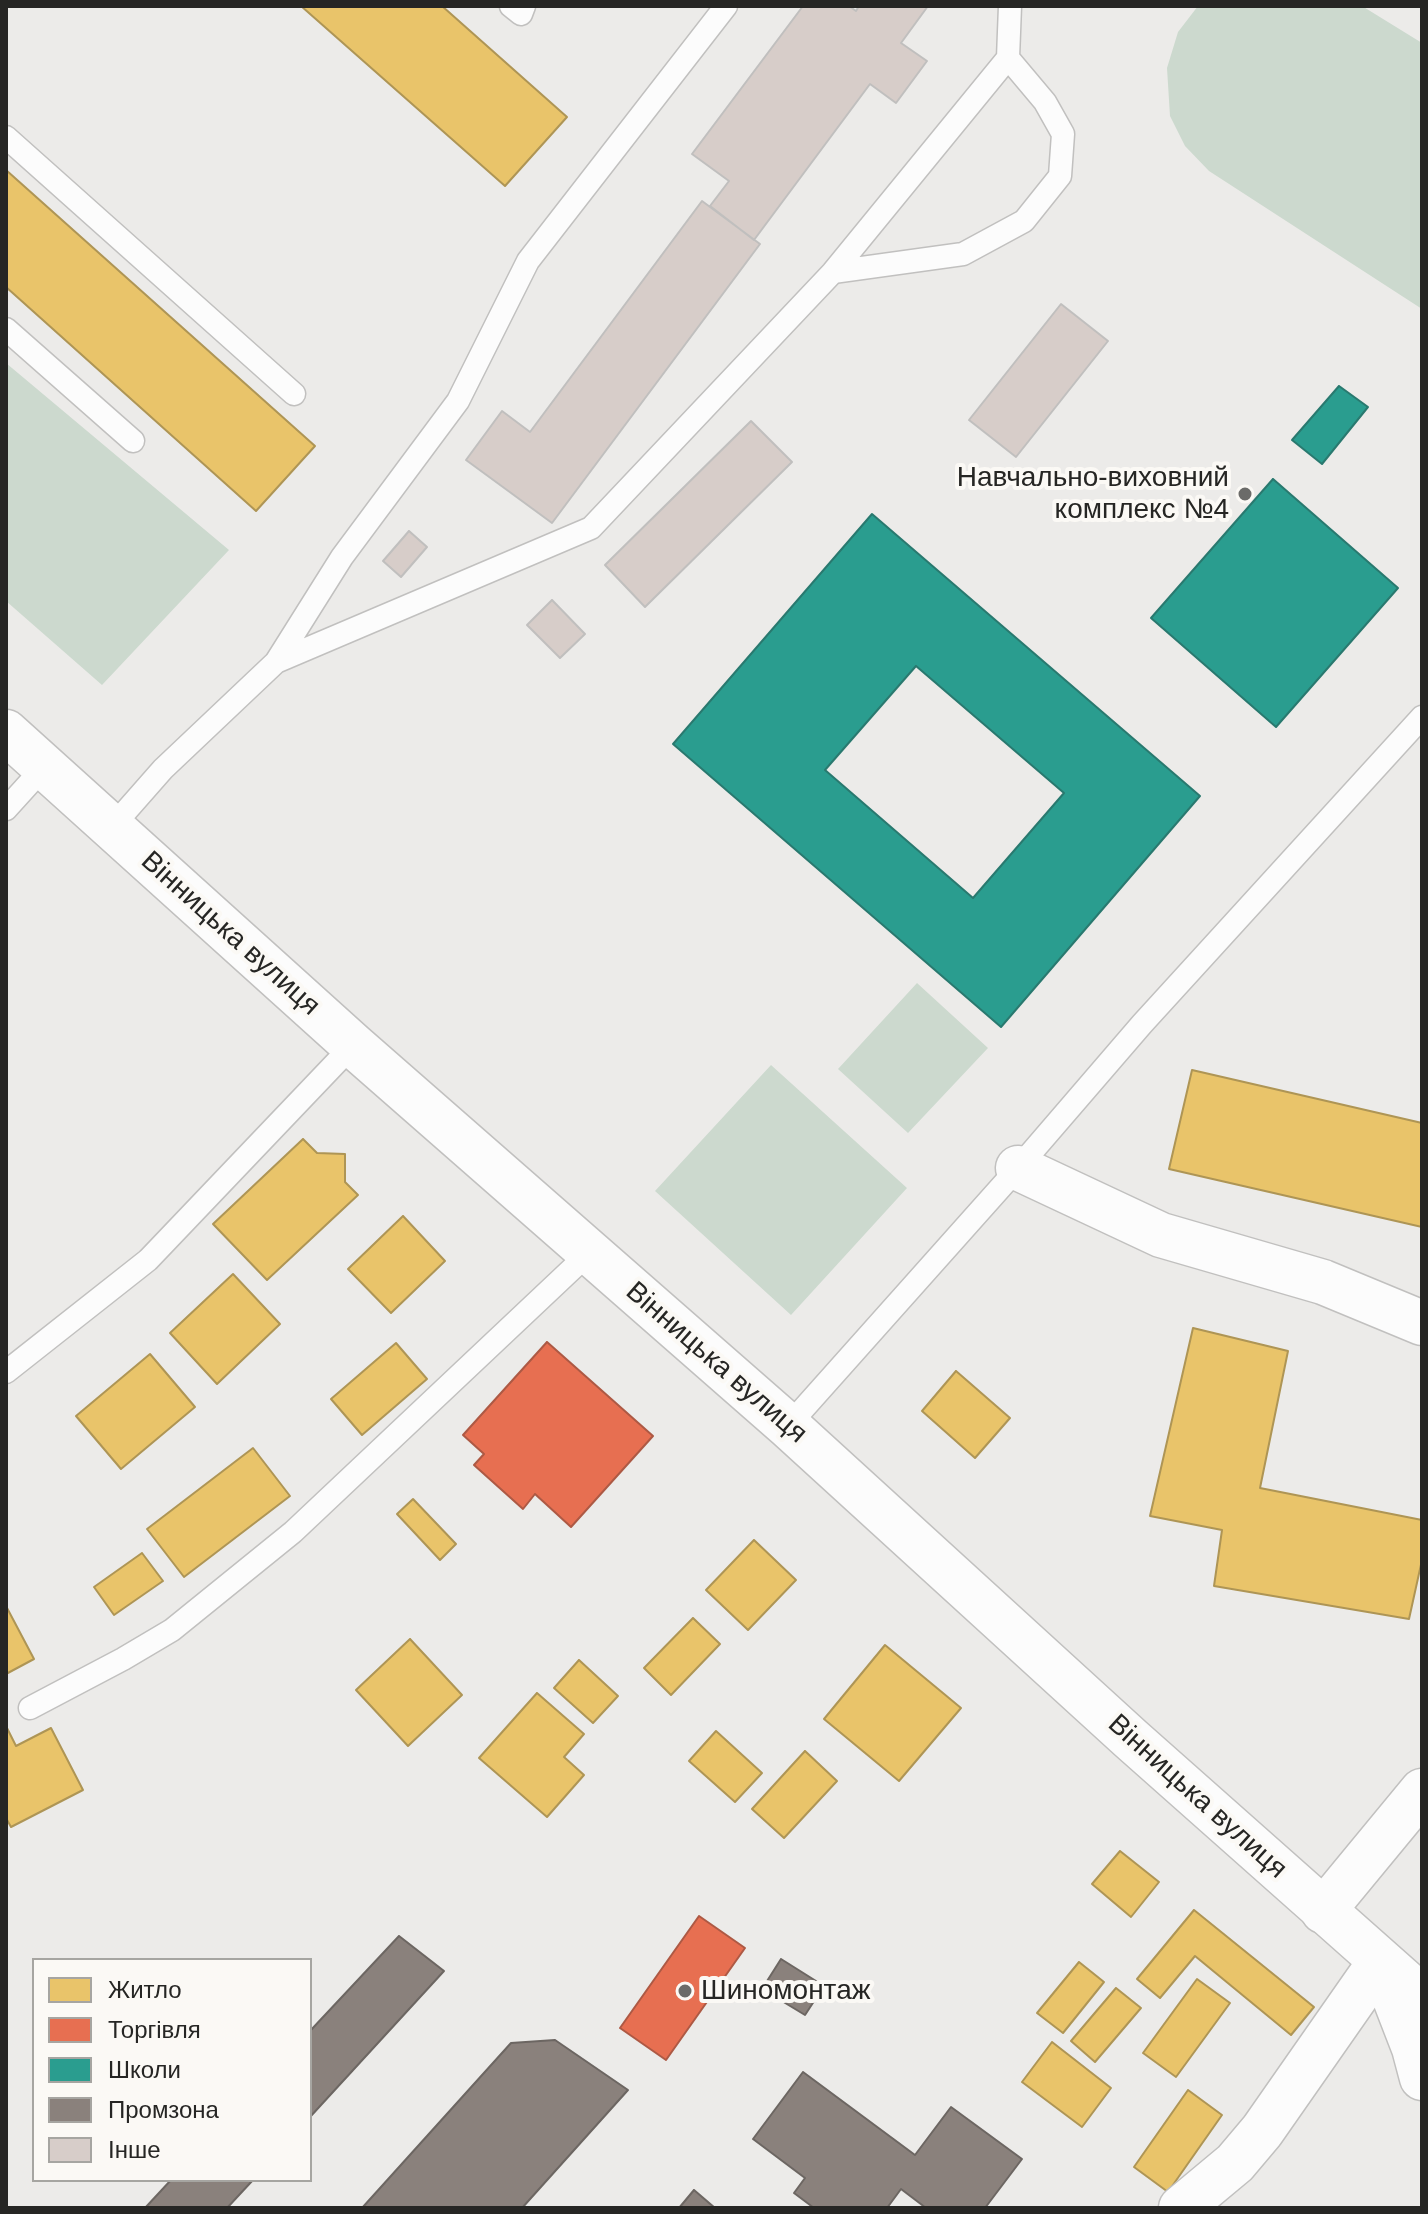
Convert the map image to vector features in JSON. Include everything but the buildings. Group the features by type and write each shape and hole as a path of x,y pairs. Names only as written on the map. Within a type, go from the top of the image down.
{"main road":[{"name":"Вінницька вулиця","path":"6,732 353,1045 788,1426 1422,1997"},
{"path":"1018,1168 1161,1235 1323,1282 1422,1323"},
{"path":"1323,1911 1422,1791"},
{"path":"1380,1962 1414,2048 1422,2078"},
{"path":"1181,2208 1235,2163 1253,2142 1380,1962"}],"lane":[{"path":"511,6 521,14 524,6"},
{"path":"112,827 163,769 276,662 342,557 458,401 528,261 726,6"},
{"path":"276,662 591,528 833,272 1008,58 1010,6"},
{"path":"833,272 963,254 1024,221 1060,176 1063,134 1045,102 1008,58"},
{"path":"6,137 294,394"},
{"path":"6,329 133,441"},
{"path":"788,1426 1142,1024 1422,717"},
{"path":"6,809 45,766"},
{"path":"6,1372 148,1260 353,1045"},
{"path":"30,1708 172,1630 293,1532 590,1252"}],"shaded area":[{"path":"1198,6 1362,6 1422,43 1422,309 1209,171 1185,146 1170,116 1167,68 1178,32"},
{"path":"6,363 229,550 102,685 6,601"},
{"path":"917,983 988,1048 908,1133 838,1069"},
{"path":"771,1065 907,1188 791,1315 655,1191"}],"place":[{"name":"Навчально-виховний комплекс №4","path":"1245,494"},
{"name":"Шиномонтаж","path":"685,1991"}]}
